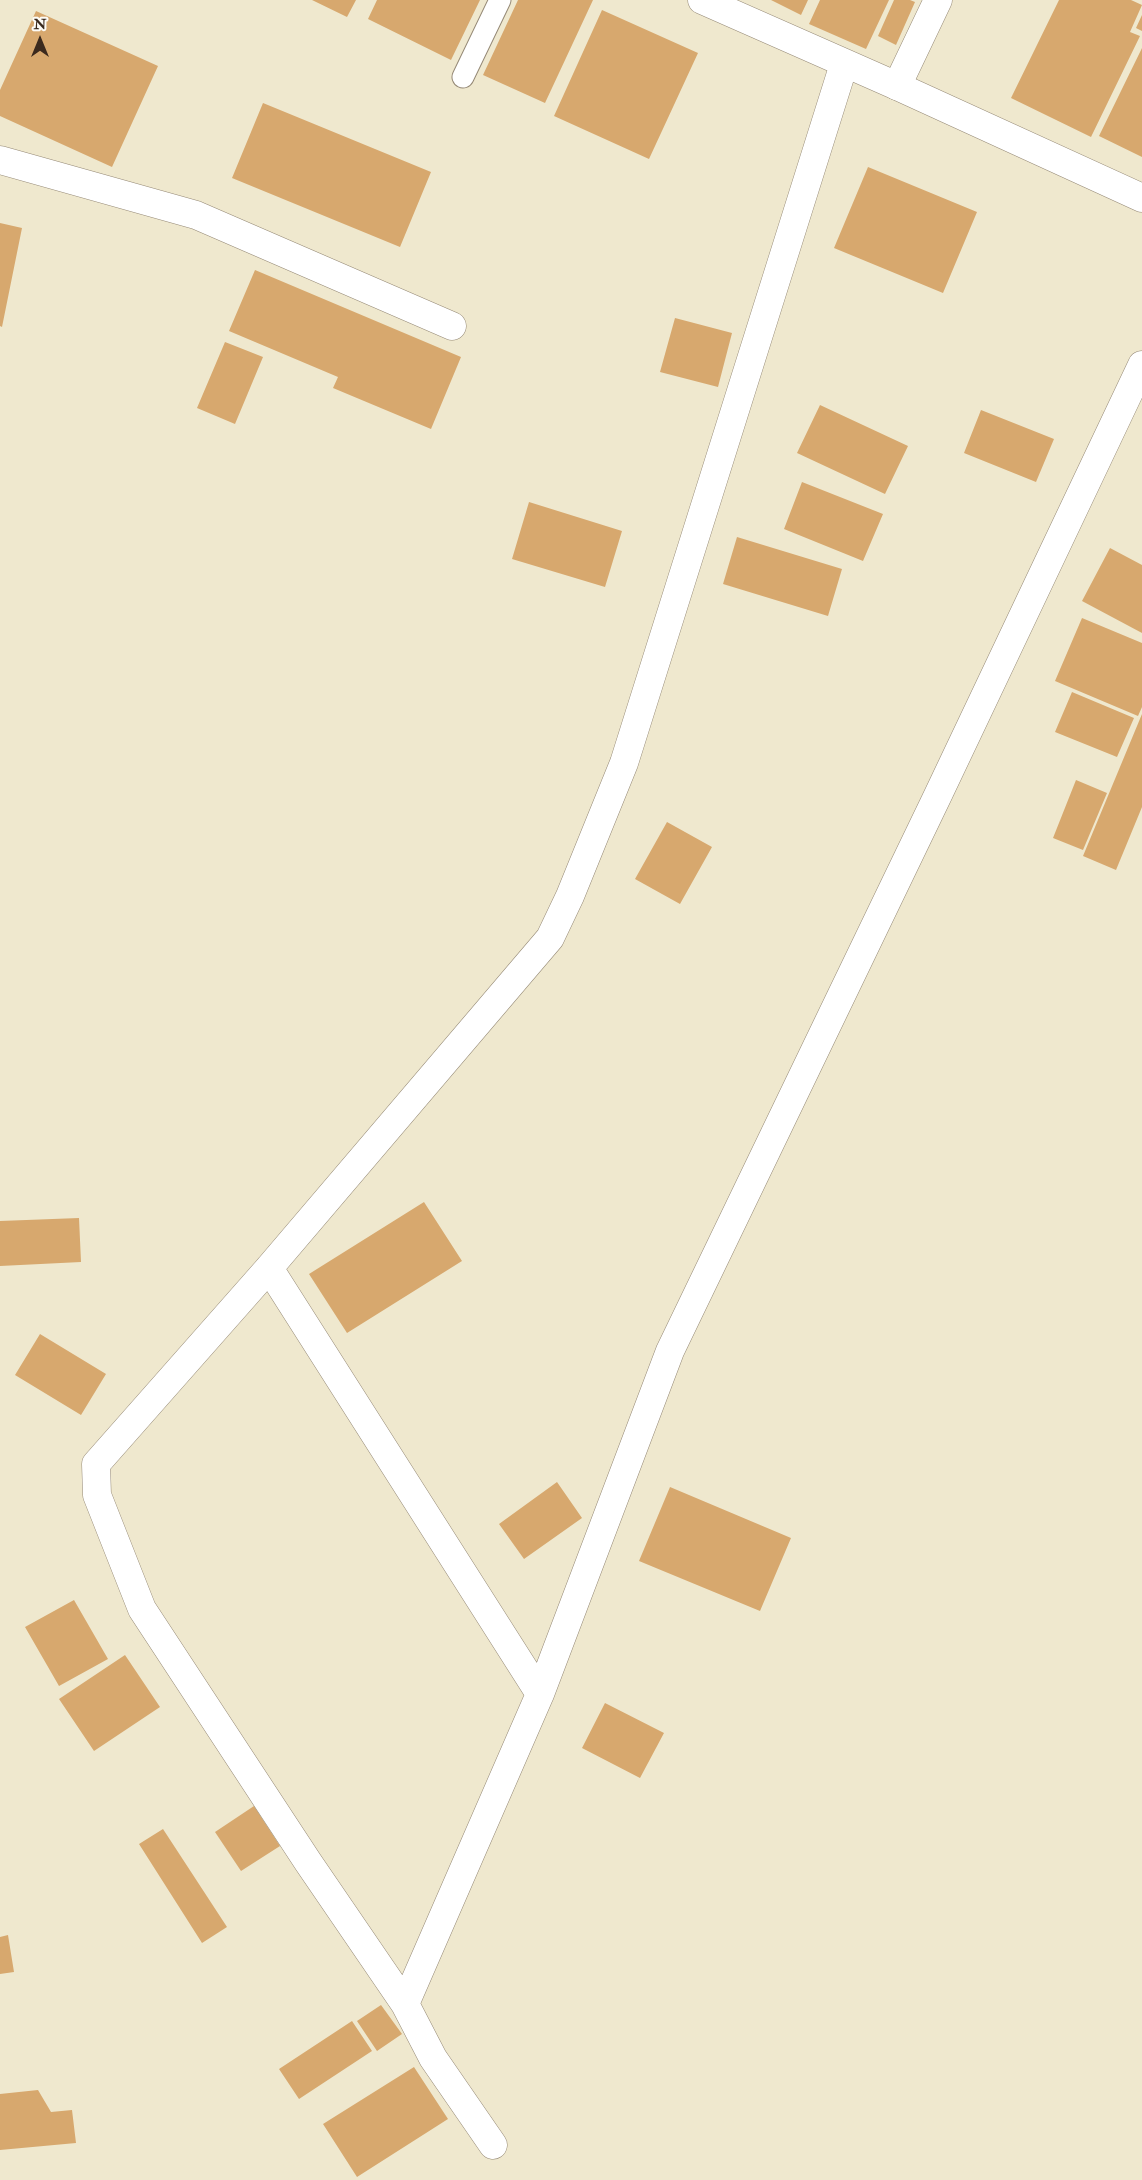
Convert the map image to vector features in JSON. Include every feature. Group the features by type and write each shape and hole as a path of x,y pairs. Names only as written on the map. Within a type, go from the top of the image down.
{"street":[{"path":"702,0 897,86 1142,198"},
{"path":"897,86 938,0"},
{"path":"493,2145 433,2058 405,2004 308,1862 142,1609 97,1495 96,1464 269,1268 550,938 570,896 624,763 844,64"},
{"path":"0,160 196,215 452,326"},
{"path":"405,2004 540,1694 670,1351 938,795 1142,365"},
{"path":"269,1268 540,1694"}],"lane":[{"path":"463,77 500,0"}],"building":[{"path":"312,0 356,0 347,17"},
{"path":"377,0 480,0 451,60 368,19"},
{"path":"518,0 593,0 545,103 483,75"},
{"path":"771,0 808,0 801,15"},
{"path":"820,0 889,0 866,49 809,24"},
{"path":"894,0 910,0 915,2 896,45 878,36"},
{"path":"1059,0 1131,0 1142,5 1130,32 1140,36 1091,137 1011,98"},
{"path":"602,10 698,53 649,159 554,116"},
{"path":"36,11 158,66 112,167 0,116 0,90"},
{"path":"1142,15 1142,31 1136,28"},
{"path":"1142,48 1142,157 1099,136"},
{"path":"263,103 431,172 400,247 232,178"},
{"path":"868,167 977,212 943,293 834,248"},
{"path":"0,223 22,228 2,327 0,326"},
{"path":"255,270 461,357 431,429 333,388 338,377 229,331"},
{"path":"675,318 732,333 718,387 660,372"},
{"path":"225,342 263,357 235,424 197,408"},
{"path":"820,405 908,446 885,494 797,453"},
{"path":"981,410 1054,439 1036,482 964,453"},
{"path":"802,482 883,514 863,561 784,529"},
{"path":"529,502 622,531 605,587 512,559"},
{"path":"737,537 842,569 828,616 723,584"},
{"path":"1110,548 1142,565 1142,633 1082,601"},
{"path":"1082,618 1142,643 1142,707 1138,716 1055,681"},
{"path":"1072,692 1134,718 1117,757 1055,732"},
{"path":"1142,714 1142,807 1116,870 1083,856"},
{"path":"1076,780 1107,793 1083,850 1053,838"},
{"path":"667,822 712,847 680,904 635,879"},
{"path":"424,1202 462,1261 347,1333 309,1274"},
{"path":"79,1218 81,1262 0,1266 0,1221"},
{"path":"40,1334 106,1374 81,1415 15,1375"},
{"path":"557,1482 582,1518 524,1559 499,1524"},
{"path":"670,1487 791,1538 760,1611 639,1561"},
{"path":"74,1600 108,1659 59,1686 25,1627"},
{"path":"125,1655 160,1707 94,1751 59,1699"},
{"path":"605,1703 664,1733 640,1778 582,1748"},
{"path":"254,1806 280,1846 241,1871 215,1832"},
{"path":"163,1829 227,1927 202,1943 139,1844"},
{"path":"8,1935 14,1972 0,1974 0,1937"},
{"path":"381,2005 402,2034 377,2051 357,2021"},
{"path":"352,2021 372,2051 299,2099 279,2069"},
{"path":"414,2067 448,2119 357,2177 323,2124"},
{"path":"38,2090 51,2112 72,2110 76,2143 0,2150 0,2094"}]}
